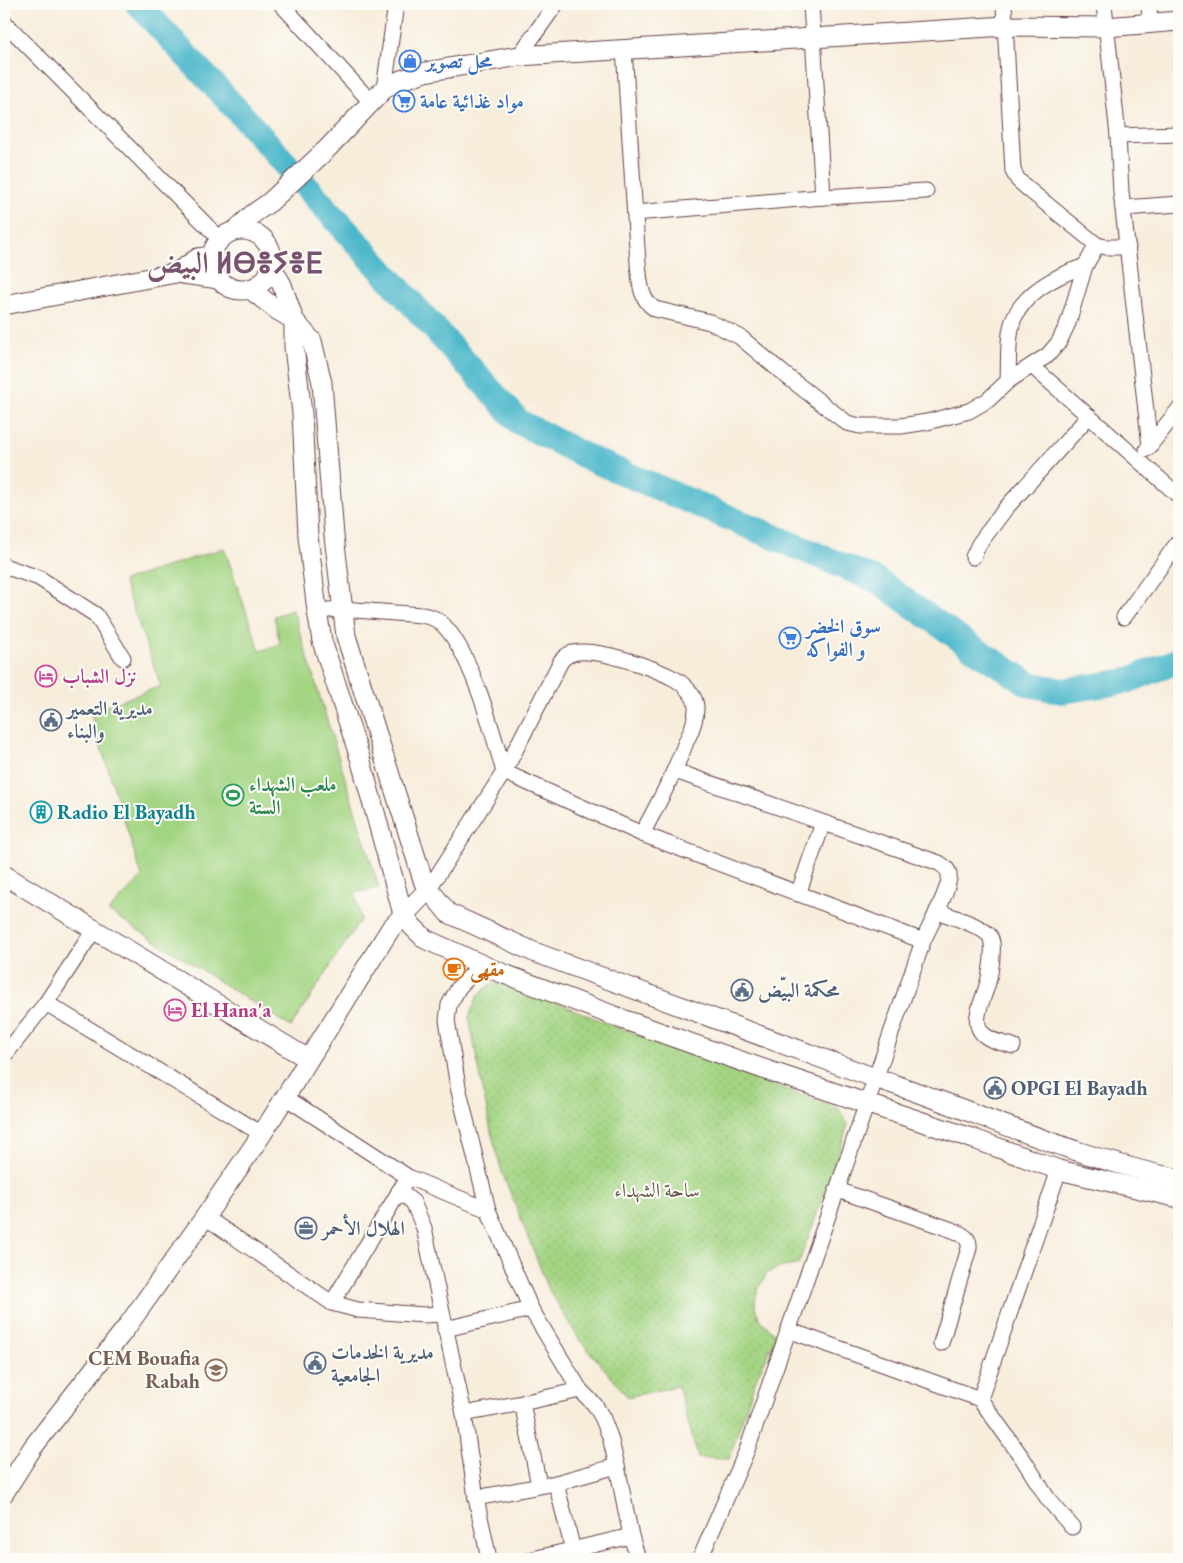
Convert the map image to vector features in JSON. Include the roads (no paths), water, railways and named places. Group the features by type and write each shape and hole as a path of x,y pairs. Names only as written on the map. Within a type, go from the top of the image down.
{"main road":[{"path":"272,267 262,282 250,289 236,289 224,284 219,279 213,267 212,256 215,246 270,202 326,150 377,95 401,80 425,72 519,56 1006,26 1106,27 1150,13 1179,20"},
{"path":"264,239 266,217 270,202"},
{"path":"228,234 251,231 264,239 271,250 272,267 282,285 294,320 294,347 302,413 308,536 322,641 360,758 404,914 412,926 426,939 481,965 625,1020 1059,1170 1179,1198"},
{"path":"176,273 198,258 212,256"},
{"path":"4,305 176,273 219,279"},
{"path":"250,289 277,310 294,320 312,341 322,383 334,536 346,636 424,883 448,912 534,952 875,1078 907,1088 1053,1143 1156,1174 1179,1179"},
{"path":"4,875 308,1059"},
{"path":"4,1493 33,1447 126,1328 205,1218 262,1134 391,928 428,890"},
{"path":"772,1072 785,1045"}],"street":[{"path":"281,4 377,95"},
{"path":"377,95 396,4"},
{"path":"519,56 556,4"},
{"path":"811,4 823,197"},
{"path":"1004,4 1013,171 1018,180 1028,189 1097,244 1106,247 1128,247"},
{"path":"1104,4 1118,136 1121,192 1150,446"},
{"path":"4,22 228,234"},
{"path":"624,49 640,287 648,305 655,309 710,322 740,337 846,423 860,426 901,426 928,422 969,411 988,400 1008,381 1048,355 1059,342 1068,323 1085,266 1097,244"},
{"path":"1118,136 1179,134"},
{"path":"635,213 823,197 926,191"},
{"path":"1124,208 1179,204"},
{"path":"1008,381 1011,332 1020,308 1037,291 1060,275 1085,266"},
{"path":"1032,366 1179,496"},
{"path":"1137,458 1150,446 1179,409"},
{"path":"973,557 979,544 1006,508 1089,416"},
{"path":"1124,617 1179,542"},
{"path":"4,566 39,578 96,615 123,658"},
{"path":"317,611 342,609 422,615 434,618 440,622 456,643 469,668 496,742 504,772"},
{"path":"428,890 504,772 561,662 567,655 579,652 595,653 627,660 676,680 689,691 694,700 696,708 694,724 675,771 642,834"},
{"path":"675,771 939,863 946,868 950,875 937,911 923,941 746,1450 700,1559"},
{"path":"504,772 642,834 923,941"},
{"path":"798,894 823,823"},
{"path":"937,911 980,928 991,939 993,947 991,963 985,992 978,1009 979,1028 985,1036 992,1040 1012,1046"},
{"path":"4,1056 46,1003 94,930"},
{"path":"481,965 459,987 449,1005 447,1020 458,1087 488,1210 531,1309 580,1390 595,1405 603,1419 610,1437 631,1536 638,1559"},
{"path":"46,1003 262,1134"},
{"path":"285,1097 408,1177 488,1210"},
{"path":"980,1398 1059,1170"},
{"path":"332,1303 408,1177"},
{"path":"838,1190 963,1234 969,1241 969,1248 942,1342"},
{"path":"399,1191 413,1202 424,1228 464,1414 476,1498 489,1559"},
{"path":"205,1218 332,1303 358,1310 424,1315 444,1321 531,1309"},
{"path":"788,1330 980,1398 1023,1459 1048,1499 1072,1527"},
{"path":"464,1414 580,1390"},
{"path":"522,1403 539,1485"},
{"path":"476,1498 556,1483 617,1466"},
{"path":"556,1483 573,1550"},
{"path":"533,1559 631,1536"}],"waterway":[{"path":"138,4 237,110 519,422 593,460 878,581 967,644 1029,684 1062,691 1127,681 1179,660"}],"place":[{"name":"محل تصوير","path":"410,61"},
{"name":"مواد غذائية عامة","path":"404,101"},
{"name":"سوق الخضر و الفواكه","path":"790,638"},
{"name":"نزل الشباب","path":"46,676"},
{"name":"مديرية التعمير والبناء","path":"51,720"},
{"name":"ملعب الشهداء الستة","path":"233,795"},
{"name":"Radio El Bayadh","path":"41,812"},
{"name":"مقهى","path":"454,969"},
{"name":"محكمة البيّض","path":"742,990"},
{"name":"El Hana'a","path":"175,1010"},
{"name":"OPGI El Bayadh","path":"995,1088"},
{"name":"الهلال الأحمر","path":"306,1228"},
{"name":"مديرية الخدمات الجامعية","path":"315,1363"},
{"name":"CEM Bouafia Rabah","path":"216,1370"}],"district":[{"name":"البيض ⵍⴱⴻⵢⴻⴹ","path":"235,262"}],"park label":[{"name":"ساحة الشهداء","path":"657,1190"}]}
